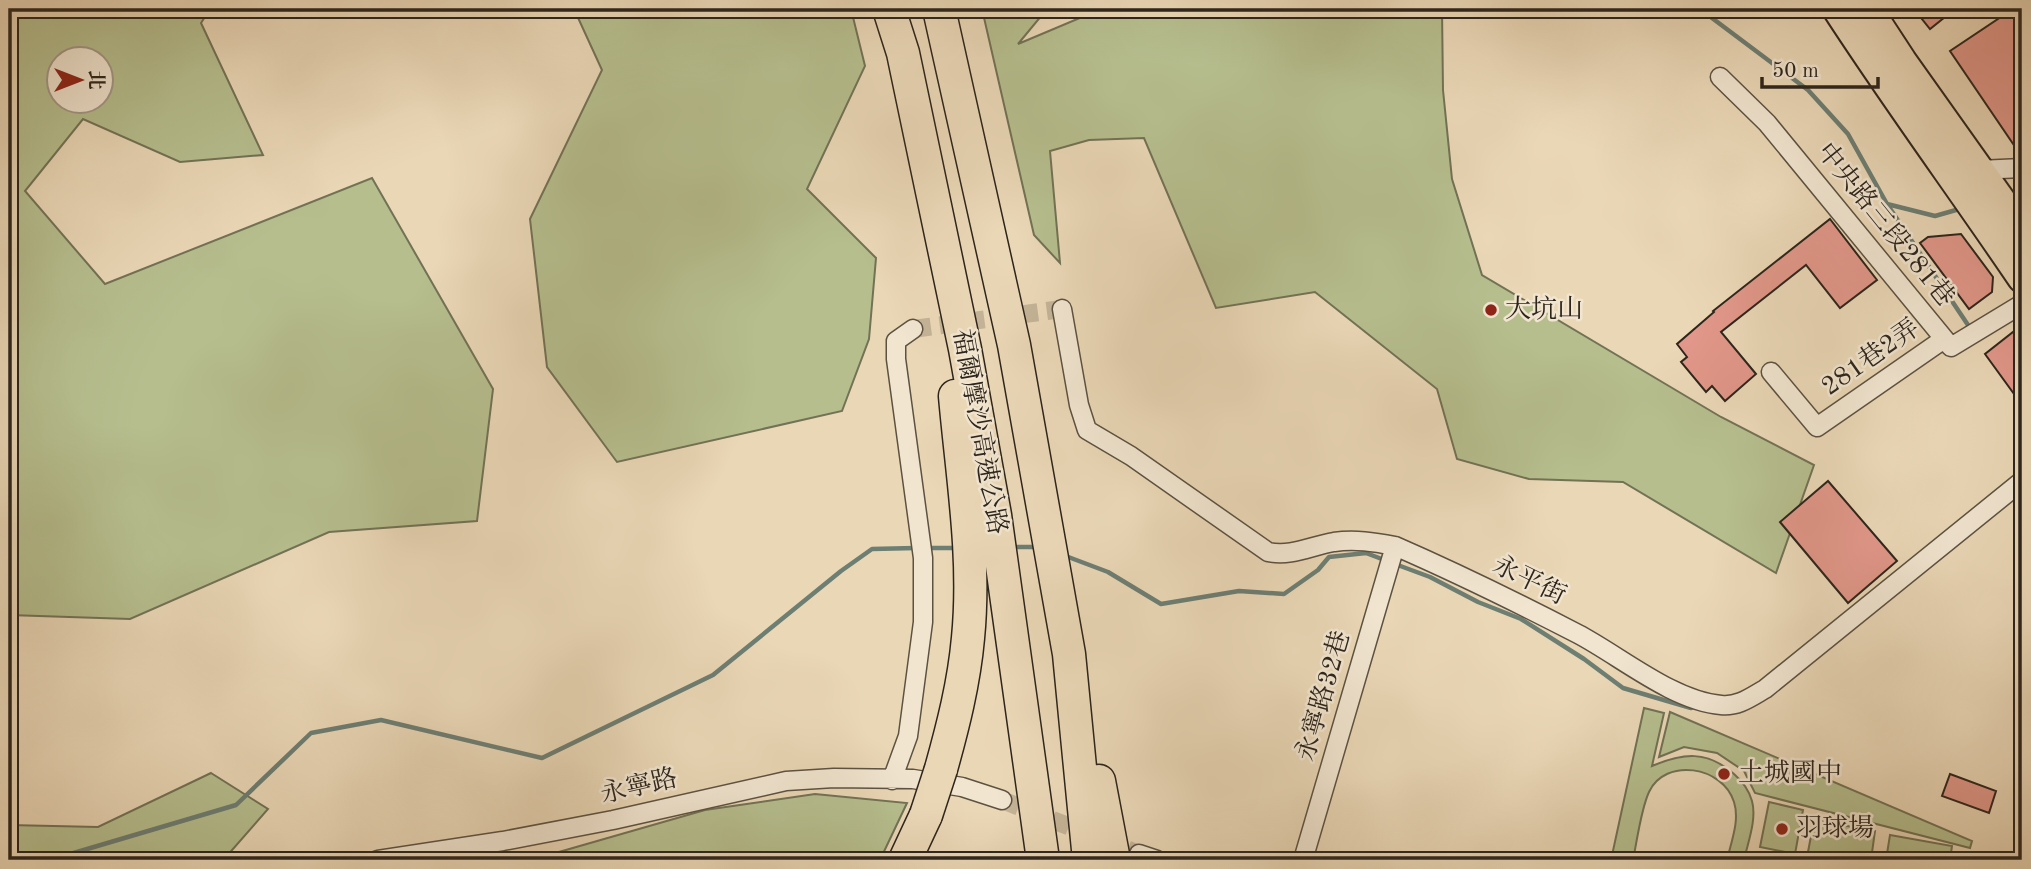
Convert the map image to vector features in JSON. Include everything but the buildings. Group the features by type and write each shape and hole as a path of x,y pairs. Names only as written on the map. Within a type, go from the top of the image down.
{"highway":[{"path":"889,9 902,53 984,548 958,706 927,774 926,815 905,860"},
{"name":"福爾摩沙高速公路","path":"939,9 1014,345 1069,654 1089,860"},
{"name":"福爾摩沙高速公路","path":"984,548 1043,860"},
{"path":"1069,654 1127,857"}],"main road":[{"path":"1837,9 1873,65 1978,190 2022,229"},
{"path":"1868,9 1978,190 2022,278"}],"street":[{"name":"中央路三段281巷","path":"1720,77 1767,123 1951,347 2022,304"},
{"path":"1978,190 2022,169"},
{"name":"永平街","path":"1062,309 1087,430 1131,456 1268,552 1281,555 1334,542 1369,540 1395,546 1581,635 1657,681 1692,697 1720,705 1737,705 1765,688 2022,481"},
{"path":"892,780 908,736 923,622 923,558 896,359 896,341 912,329"},
{"name":"281巷2弄","path":"1771,372 1817,427 1944,339"},
{"name":"永寧路32巷","path":"1303,860 1395,546"},
{"name":"永寧路","path":"378,860 503,841 613,820 786,781 834,778 892,780 927,774 1002,800"},
{"path":"1127,857 1157,860"}],"green space":[{"path":"9,9 210,9 201,23 263,155 180,162 83,119 25,191 105,284 372,178 493,389 477,521 329,532 130,619 9,615"},
{"path":"574,9 851,9 865,66 807,189 876,258 869,339 842,411 617,462 547,367 530,219 602,70"},
{"path":"982,9 1047,9 1018,44 1101,9 1442,9 1443,90 1452,179 1482,275 1721,417 1814,465 1776,573 1623,482 1529,479 1457,459 1437,389 1315,292 1216,308 1144,138 1089,140 1050,151 1060,263 1034,235"},
{"path":"1644,708 1664,713 1652,766 1684,756 1704,757 1724,766 1745,786 1752,801 1753,815 1744,860 1727,860 1736,817 1734,802 1728,790 1718,780 1706,774 1680,770 1657,781 1649,792 1641,816 1633,860 1611,860"},
{"path":"1670,712 1972,841 1970,848 1755,793 1744,771 1717,753 1684,747 1659,757"},
{"path":"211,773 268,809 226,857 9,860 9,825 98,827"},
{"path":"815,794 907,803 880,860 531,860 705,810"},
{"name":"羽球場","path":"1769,802 1803,810 1795,854 1760,847"},
{"path":"1814,820 1875,831 1871,860 1808,852"},
{"path":"1890,835 1952,846 1950,860 1886,860"}],"waterway":[{"path":"1700,9 1808,90 1848,134 1887,204 1935,216 1963,208"},
{"path":"2009,196 2022,194"},
{"path":"1887,204 1970,328"},
{"path":"1012,547 1039,547"},
{"path":"50,860 236,805 311,733 381,720 542,758 713,675 872,549 916,548"},
{"path":"925,548 958,548"},
{"path":"1063,555 1108,572 1161,604 1239,591 1284,594 1318,570 1329,557 1366,553 1387,561"},
{"path":"1395,564 1521,619 1584,659 1623,688 1691,708"}],"tunnel":[{"path":"913,329 1062,309"},
{"path":"1002,800 1139,854"}],"place":[{"name":"大坑山","path":"1491,310"},
{"name":"土城國中","path":"1724,774"},
{"name":"羽球場","path":"1782,829"}]}
